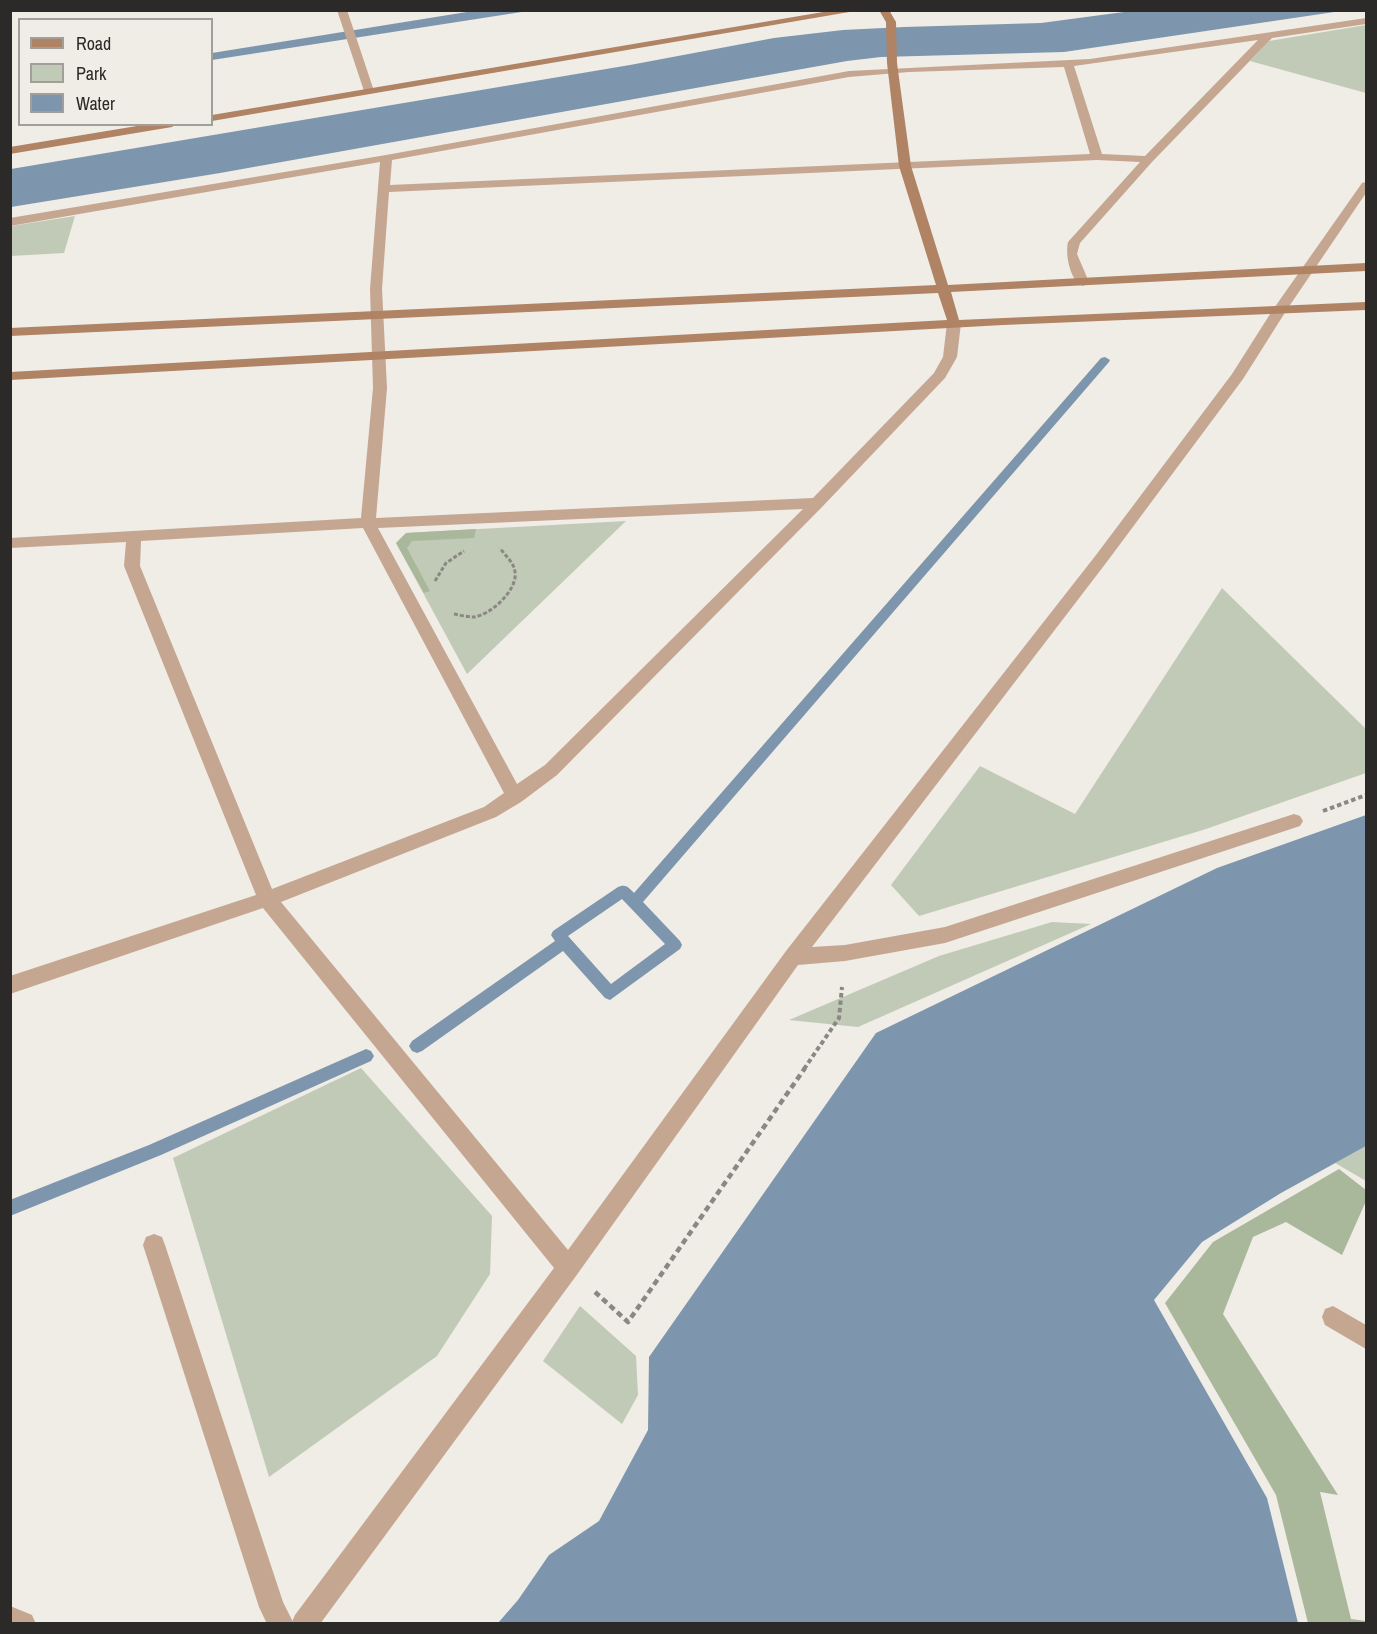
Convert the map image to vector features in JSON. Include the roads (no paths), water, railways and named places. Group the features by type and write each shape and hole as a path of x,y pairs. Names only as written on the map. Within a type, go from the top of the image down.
{"street":[{"path":"342,10 348,34 369,91"},
{"path":"213,118 856,10"},
{"path":"10,985 267,899 490,812 515,796 551,770 817,503 940,375 950,357 954,323 905,166 893,66 891,22 884,10"},
{"path":"10,222 386,158 893,66 1068,64 1366,21"},
{"path":"1083,282 1071,254 1074,242 1148,160 1268,36"},
{"path":"1068,64 1097,157"},
{"path":"10,151 160,126"},
{"path":"384,189 1097,157 1148,160"},
{"path":"386,158 376,289 380,387 368,523 515,796"},
{"path":"304,1623 568,1268 793,957 1115,541 1238,376 1279,311 1366,185"},
{"path":"10,332 1366,267"},
{"path":"10,375 378,357 954,323 1366,306"},
{"path":"10,543 368,523 817,503"},
{"path":"134,537 132,566 267,899 568,1268"},
{"path":"793,957 845,953 945,935 1294,821"},
{"path":"154,1245 272,1606 281,1623"},
{"path":"1333,1317 1366,1338"},
{"path":"10,1619 23,1623"}],"water":[{"path":"1139,10 1341,11 1064,52 881,57 847,61 220,173 11,207 11,169 630,65 774,38 843,30 1041,23"},
{"path":"473,11 528,11 213,60 213,53"},
{"path":"1366,815 1366,1146 1281,1193 1202,1242 1154,1300 1267,1498 1298,1623 498,1623 518,1600 549,1555 599,1521 648,1430 649,1357 876,1033 1217,868"}],"waterway":[{"path":"634,902 1105,360"},
{"path":"623,891 675,945 610,993 565,942 558,935 623,891"},
{"path":"417,1046 565,942"},
{"path":"10,1208 155,1150 366,1056"}]}
